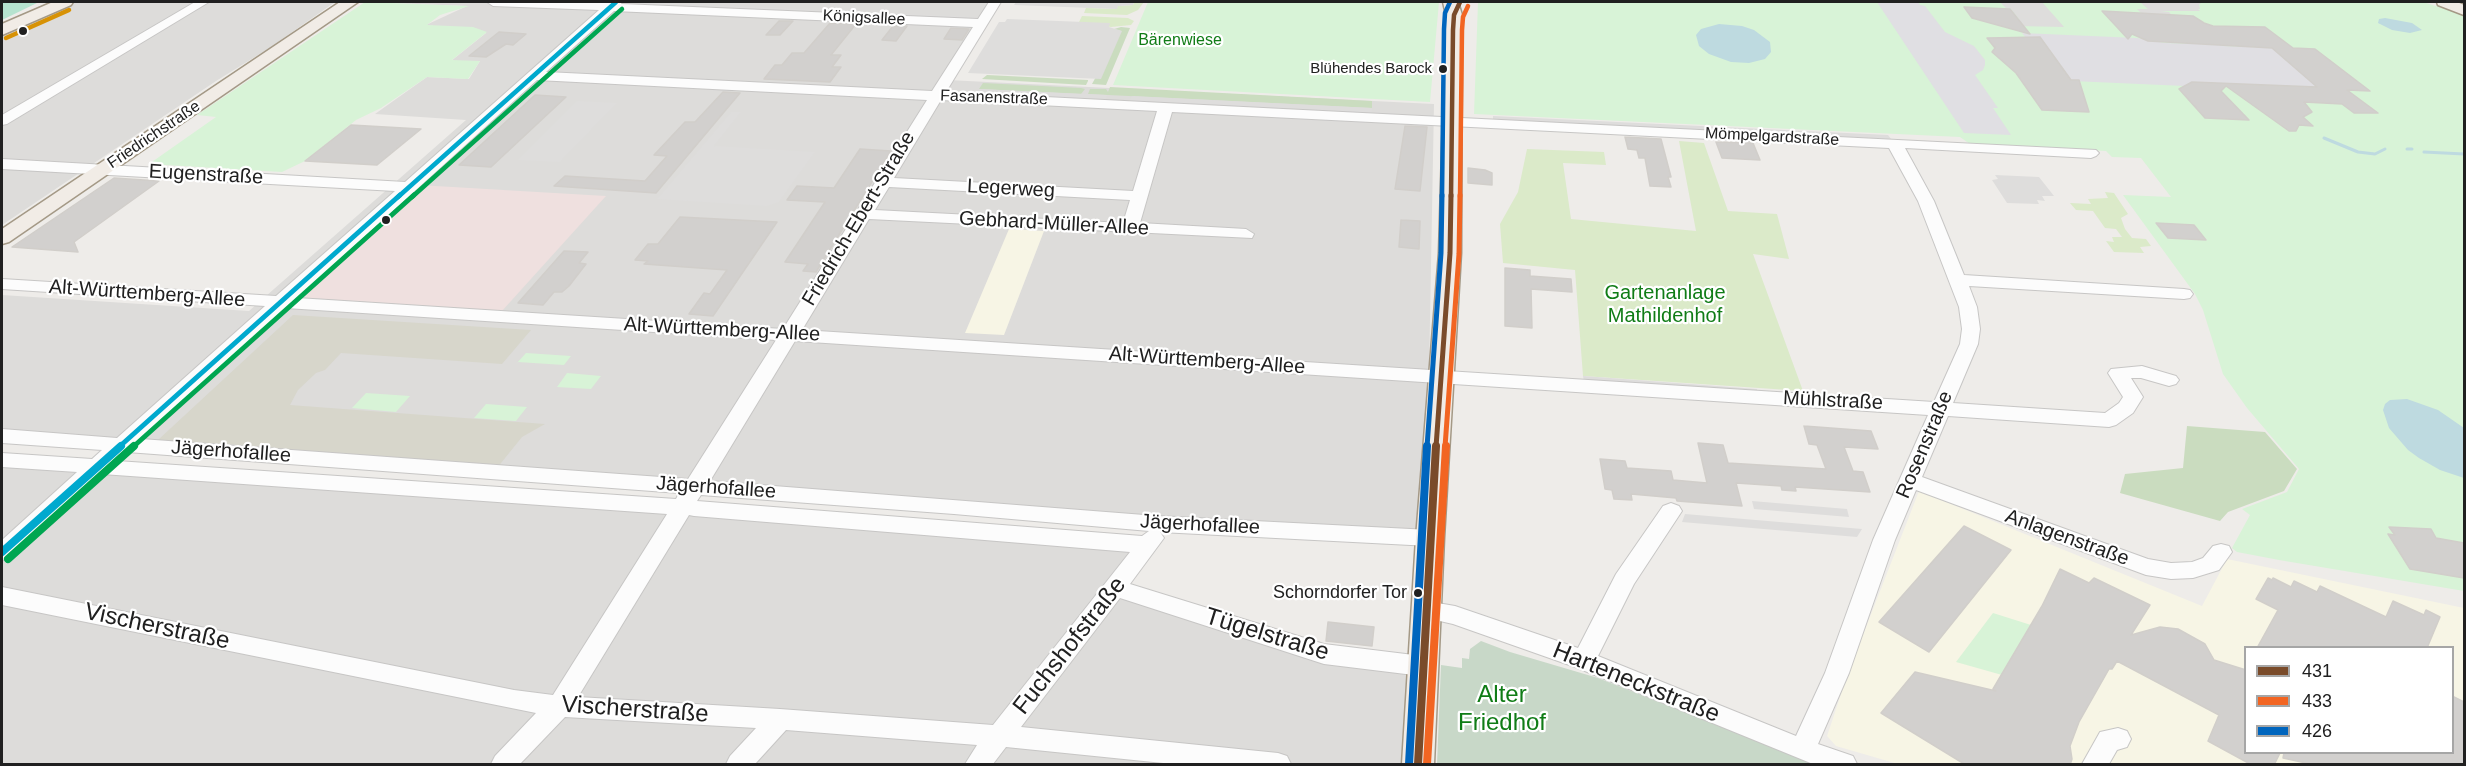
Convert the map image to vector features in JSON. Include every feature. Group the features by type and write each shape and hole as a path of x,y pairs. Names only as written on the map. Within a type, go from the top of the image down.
{"main road":[{"path":"2,30 65,2"},
{"name":"Friedrichstraße","path":"306,32 322,15 341,2"},
{"name":"Friedrichstraße","path":"2,238 350,2"},
{"name":"Friedrichstraße","path":"306,32 359,2"},
{"path":"2444,2 2464,10"},
{"path":"2459,2 2464,4"},
{"path":"1418,765 1430,538 1450,253 1455,6"}],"street":[{"path":"2,121 203,2"},
{"name":"Königsallee","path":"493,2 613,4 982,23"},
{"name":"Friedrich-Ebert-Straße","path":"504,765 559,706 995,2"},
{"path":"2,552 613,4"},
{"name":"Fasanenstraße","path":"535,76 1452,121"},
{"path":"1130,228 1166,106"},
{"name":"Mömpelgardstraße","path":"1452,121 2091,153"},
{"name":"Rosenstraße","path":"1802,750 1837,673 1884,540 1969,344 1971,329 1968,307 1926,201 1894,142"},
{"name":"Eugenstraße","path":"2,164 411,187"},
{"name":"Legerweg","path":"882,182 1139,196"},
{"name":"Gebhard-Müller-Allee","path":"862,214 1246,234"},
{"path":"1957,280 2184,294"},
{"name":"Alt-Württemberg-Allee","path":"2,284 1442,378"},
{"name":"Mühlstraße","path":"1442,378 1940,407 2109,420 2126,408 2133,397 2118,373 2120,371 2142,372 2169,380"},
{"name":"Jägerhofallee","path":"2,436 954,506 1153,534"},
{"name":"Jägerhofallee","path":"2,460 683,507 1153,534 1430,538"},
{"name":"Anlagenstraße","path":"1910,480 2146,567 2171,571 2193,570 2211,564 2222,552"},
{"path":"1584,660 1624,580 1671,511"},
{"name":"Fuchshofstraße","path":"978,765 1116,588 1153,534"},
{"name":"Tügelstraße","path":"1116,588 1324,654 1422,666"},
{"name":"Vischerstraße","path":"2,596 514,700 559,706 780,719 999,736 1155,758 1278,765"},
{"name":"Harteneckstraße","path":"1426,610 1455,615 1584,660 1802,750 1845,765"},
{"path":"739,765 780,719"},
{"path":"2095,765 2109,740 2118,740"}],"shaded area":[{"path":"65,2 335,2 2,225 2,30"},
{"path":"365,2 995,2 947,80 1434,104 1426,535 2,433 2,295 249,311 466,120 375,114 427,77 469,79 480,61 451,61 486,33 426,25 467,6"},
{"path":"642,2 977,17 975,21 639,5"},
{"path":"1016,2 1134,2 1133,5 1118,6 1117,9 1014,5"},
{"path":"1877,2 1918,2 1925,6 1945,32 1974,46 1985,60 1983,70 1975,75 1998,108 1993,108 2011,135 1964,133"},
{"path":"2000,2 2042,2 2064,27 2016,26 2019,19 2011,9 2006,8"},
{"path":"2140,2 2199,2 2201,4 2198,9 2200,11 2161,11 2169,12 2179,23 2151,13 2141,13 2137,9 2148,9"},
{"path":"1007,19 1110,23 1109,27 1122,31 1101,79 968,73 999,22 1005,22"},
{"path":"2022,33 2137,38 2165,43 2194,44 2216,41 2222,46 2279,48 2296,69 2304,69 2327,88 2190,83 2185,86 2072,81 2035,48"},
{"path":"979,89 1107,95 1105,103 974,97"},
{"path":"1132,96 1372,108 1369,123 1177,113 1179,107 1128,104"},
{"path":"577,101 617,103 560,162 518,160"},
{"path":"731,112 741,112 714,146 815,152 779,202 767,206 657,199"},
{"path":"1493,116 1888,135 1891,139 1493,120"},
{"path":"1995,175 2039,177 2054,196 2042,196 2045,201 2037,200 2039,204 2007,203 1992,180 1998,179"},
{"path":"418,185 606,196 502,311 293,297"},
{"path":"1009,229 1044,231 1004,335 965,333"},
{"path":"293,315 531,330 502,364 341,353 325,370 316,373 298,390 290,405 545,424 522,437 497,468 256,446 158,440"},
{"path":"1583,376 1757,389 1758,394 1584,381"},
{"path":"2,460 1148,545 1117,587 1324,654 1422,666 1418,764 2,764"},
{"path":"1919,491 2202,606 2227,559 2464,608 2464,764 1898,764 1836,746 1827,736 1847,676"},
{"path":"1752,501 1847,509 1849,517 1754,509"},
{"path":"1685,514 1862,529 1857,537 1682,522"}],"green space":[{"path":"2,2 39,2 2,20"},
{"path":"365,2 469,6 440,15 427,25 473,27 487,32 452,60 480,61 468,79 427,77 381,108 356,120 305,161 282,172 149,164 216,117 197,115"},
{"path":"1134,2 1144,2 1138,10 1127,15 1084,13 1086,8 1116,9 1118,6 1133,5"},
{"name":"Bärenwiese","path":"1148,2 1439,2 1430,102 1113,85"},
{"name":"Blühendes Barock","path":"1478,2 2423,2 2464,15 2464,591 2279,560 2237,552 2232,548 2250,515 2242,509 2287,492 2299,469 2247,408 2223,374 2203,310 2195,294 2123,195 2171,197 2141,158 2112,157 2106,151 1970,144 1960,137 1474,114"},
{"path":"1082,16 1128,18 1134,21 1131,25 1111,27 1079,22"},
{"path":"1130,28 1106,85 1092,84 1121,31 1114,29"},
{"path":"987,75 1088,81 1086,85 982,79"},
{"path":"983,83 1085,89 1081,94 979,89"},
{"path":"1110,87 1372,101 1372,108 1088,94 1090,89 1106,89 1108,92"},
{"name":"Gartenanlage Mathildenhof","path":"1679,141 1704,143 1728,211 1777,214 1789,259 1753,254 1803,391 1583,376 1575,270 1503,263 1500,224 1518,192 1527,149 1604,152 1606,165 1563,163 1571,219 1696,231"},
{"path":"2105,192 2114,193 2128,214 2121,218 2132,238 2146,239 2151,246 2140,247 2144,253 2114,252 2106,241 2114,242 2112,237 2122,237 2116,229 2105,228 2093,211 2076,210 2070,203 2091,204 2088,199 2108,198"},
{"path":"526,353 571,356 564,365 518,362 516,364"},
{"path":"567,373 601,376 591,389 557,387"},
{"path":"366,393 410,396 396,412 352,408"},
{"path":"486,404 527,407 516,421 474,418"},
{"path":"2187,426 2265,432 2297,469 2284,491 2228,512 2220,521 2120,493 2125,474 2183,468"},
{"path":"1993,613 2031,625 2002,675 1956,662"},
{"name":"Alter Friedhof","path":"1481,641 1598,678 1817,764 1437,764 1441,665 1462,668 1462,658 1469,659 1470,649"}],"water":[{"path":"2379,19 2412,23 2422,30 2410,33 2392,30 2378,23"},
{"path":"1719,24 1742,26 1754,30 1770,42 1771,52 1765,59 1749,63 1731,62 1709,54 1699,46 1696,35 1701,29"},
{"path":"2407,399 2438,410 2464,428 2464,478 2440,470 2419,458 2408,450 2389,428 2383,410 2385,404 2390,400"}],"building":[{"path":"1964,7 2010,9 2030,34 1972,18"},
{"path":"2102,11 2193,16 2213,26 2265,27 2293,48 2315,49 2370,91 2347,90 2378,113 2354,113 2342,104 2304,102 2312,112 2303,117 2313,126 2299,125 2296,131 2289,131 2226,86 2221,91 2249,120 2205,118 2179,89 2192,82 2317,87 2272,48 2148,41 2132,34 2128,39"},
{"path":"779,21 793,21 780,35 766,35"},
{"path":"830,23 856,24 831,55 841,55 832,67 841,67 830,82 764,79 775,65 782,65 792,53 804,53"},
{"path":"893,26 907,26 896,41 882,40"},
{"path":"951,28 969,29 962,40 944,39"},
{"path":"499,32 526,34 513,45 506,44 486,57 469,56"},
{"path":"2040,37 2071,80 2079,80 2089,112 2042,110 2016,73 1992,52 1995,48 1987,38"},
{"path":"723,92 740,93 656,193 554,186 565,176 645,181 667,156 654,155 685,122 695,122"},
{"path":"535,95 566,97 491,167 459,165"},
{"path":"351,125 421,129 377,165 305,161"},
{"path":"1405,126 1427,127 1420,191 1395,189"},
{"path":"1625,137 1661,139 1671,177 1668,177 1671,187 1650,186 1645,158 1639,158 1637,150 1628,149"},
{"path":"1716,142 1753,143 1760,160 1722,158"},
{"path":"860,149 891,151 816,272 803,271 808,264 785,262 825,202 787,200 797,186 834,188"},
{"path":"1468,168 1492,173 1492,185 1468,183"},
{"path":"114,178 159,181 74,242 78,252 12,247"},
{"path":"680,217 777,222 713,316 689,314 704,293 710,294 727,270 644,264 648,261 635,260 648,244 658,244"},
{"path":"1401,220 1420,221 1419,249 1399,247"},
{"path":"2156,223 2194,225 2206,240 2168,238"},
{"path":"564,251 588,252 579,263 586,264 569,286 562,292 554,292 543,305 518,303"},
{"path":"1505,268 1530,270 1530,276 1571,279 1572,292 1531,289 1532,328 1505,326"},
{"path":"1804,426 1871,431 1878,449 1844,447 1853,471 1863,472 1870,492 1795,487 1796,491 1782,490 1781,486 1736,483 1742,506 1677,501 1676,498 1631,494 1632,500 1614,499 1612,490 1605,489 1600,459 1625,461 1627,468 1671,471 1673,480 1707,483 1698,443 1723,445 1728,463 1826,469 1817,445 1809,444"},
{"path":"1964,526 2011,550 1929,652 1879,622"},
{"path":"2389,527 2431,529 2436,538 2464,543 2464,578 2410,569 2388,534 2395,535"},
{"path":"2060,569 2089,583 2094,578 2150,605 2131,635 2160,627 2178,629 2205,644 2214,660 2244,669 2244,754 2280,754 2274,765 2252,765 2208,741 2219,715 2117,661 2112,669 2109,669 2079,722 2070,746 2072,759 2070,765 1966,765 1881,713 1915,672 1996,691 1993,689 2042,606"},
{"path":"2268,578 2272,580 2273,578 2291,587 2294,581 2317,592 2320,586 2386,617 2393,601 2424,615 2426,610 2440,617 2428,646 2258,646 2278,610 2256,599"},
{"path":"1328,622 1374,627 1372,646 1326,641"},
{"path":"2454,697 2464,702 2464,765 2315,765 2283,758 2284,754 2454,754"}],"waterway":[{"path":"2324,138 2358,152 2375,154 2385,149"},
{"path":"2407,149 2412,149"},
{"path":"2424,152 2464,154"}],"transit line":[{"path":"2,552 616,2"},
{"name":"426","path":"1409,764 1421,537 1441,253 1444,29 1445,13 1450,2"},
{"name":"431","path":"1418,764 1430,538 1450,253 1453,30 1454,15 1460,2"},
{"name":"433","path":"1427,764 1439,539 1459,254 1462,30 1463,17 1468,6"},
{"path":"8,559 622,9"},
{"path":"6,38 69,10"}],"place":[{"name":"Blühendes Barock","path":"1443,69"},
{"name":"Schorndorfer Tor","path":"1418,593"}]}
